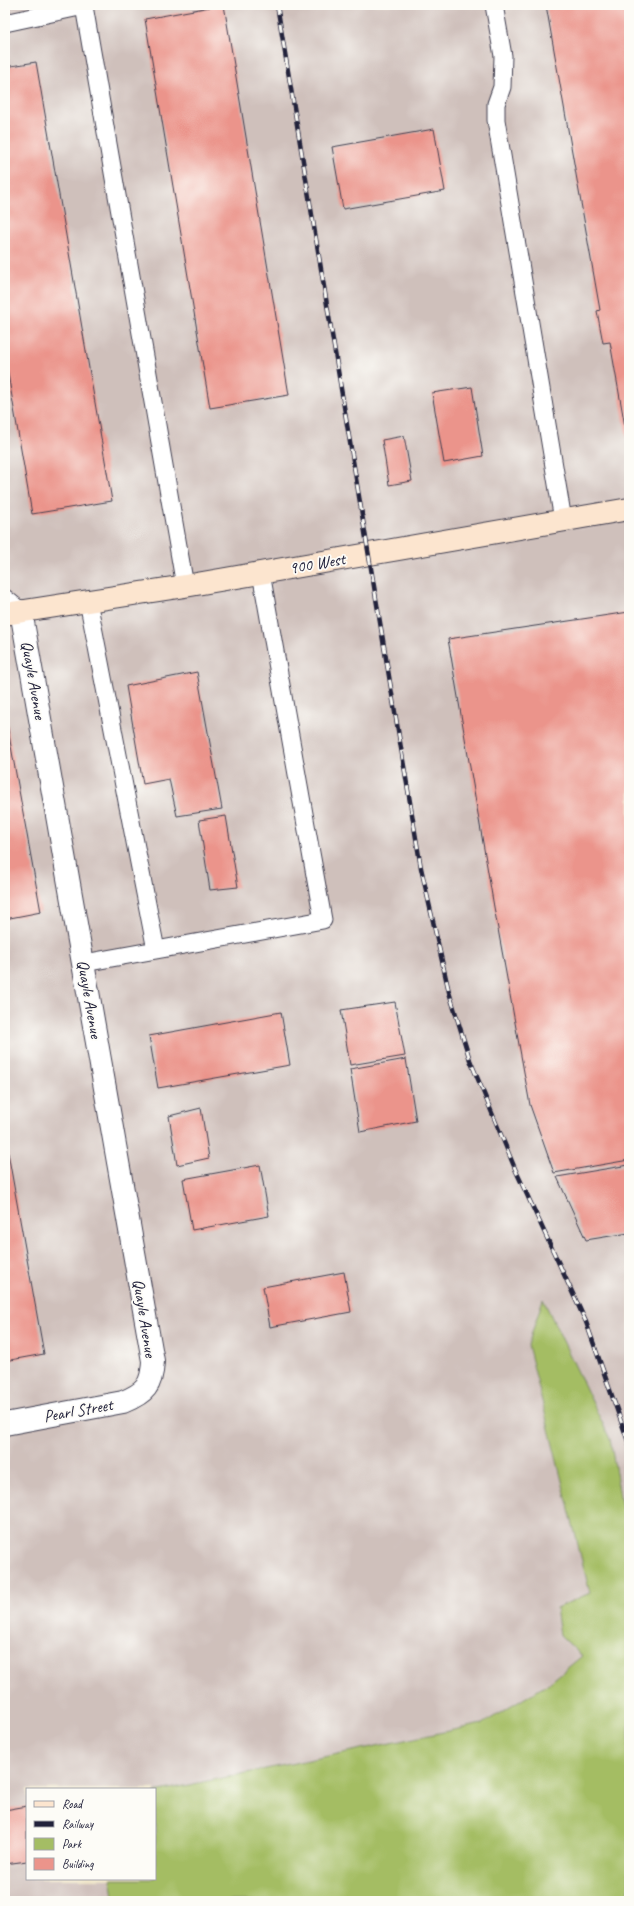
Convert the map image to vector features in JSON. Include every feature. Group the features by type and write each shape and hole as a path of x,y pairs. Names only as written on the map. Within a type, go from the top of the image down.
{"main road":[{"name":"900 West","path":"10,608 88,601 185,586 629,509"}],"street":[{"name":"Quayle Avenue","path":"10,608 84,963 152,1352 153,1370 148,1387"},
{"name":"Pearl Street","path":"5,1424 118,1403 140,1394 148,1387"}],"lane":[{"path":"494,5 503,56 504,75 502,87 496,104 496,120 563,520"},
{"path":"5,23 84,6 185,586"},
{"path":"84,963 323,920 261,573"},
{"path":"88,601 156,950"}],"shaded area":[{"path":"5,5 629,5 629,1901 5,1901"}],"green space":[{"path":"543,1299 610,1439 629,1547 629,1901 115,1901 111,1880 156,1880 156,1792 482,1724 548,1684 582,1656 560,1635 556,1608 590,1593 528,1345"}],"building":[{"path":"224,5 289,395 210,408 145,19"},
{"path":"546,5 629,5 629,438 627,438 610,342 603,343 597,311 600,310"},
{"path":"36,62 112,501 32,514 5,356 5,67"},
{"path":"434,129 445,191 343,209 332,147"},
{"path":"472,387 483,456 444,463 432,393"},
{"path":"404,436 412,481 389,485 382,440"},
{"path":"629,612 629,1160 554,1173 530,1105 448,639"},
{"path":"197,672 222,809 177,816 169,779 143,784 126,686"},
{"path":"5,713 41,912 5,919"},
{"path":"226,816 238,887 210,890 199,820"},
{"path":"395,1002 405,1056 350,1065 341,1010"},
{"path":"281,1012 290,1065 158,1088 149,1036"},
{"path":"406,1059 416,1121 360,1132 350,1069"},
{"path":"201,1108 209,1158 177,1165 169,1116"},
{"path":"5,1136 44,1354 5,1361"},
{"path":"260,1165 269,1216 192,1230 183,1179"},
{"path":"629,1165 629,1233 586,1240 557,1177"},
{"path":"344,1272 351,1312 270,1327 263,1287"},
{"path":"26,1806 26,1861 5,1864 5,1810"}],"railway":[{"path":"277,5 421,868 449,992 470,1060 516,1171 586,1322 629,1444"}]}
